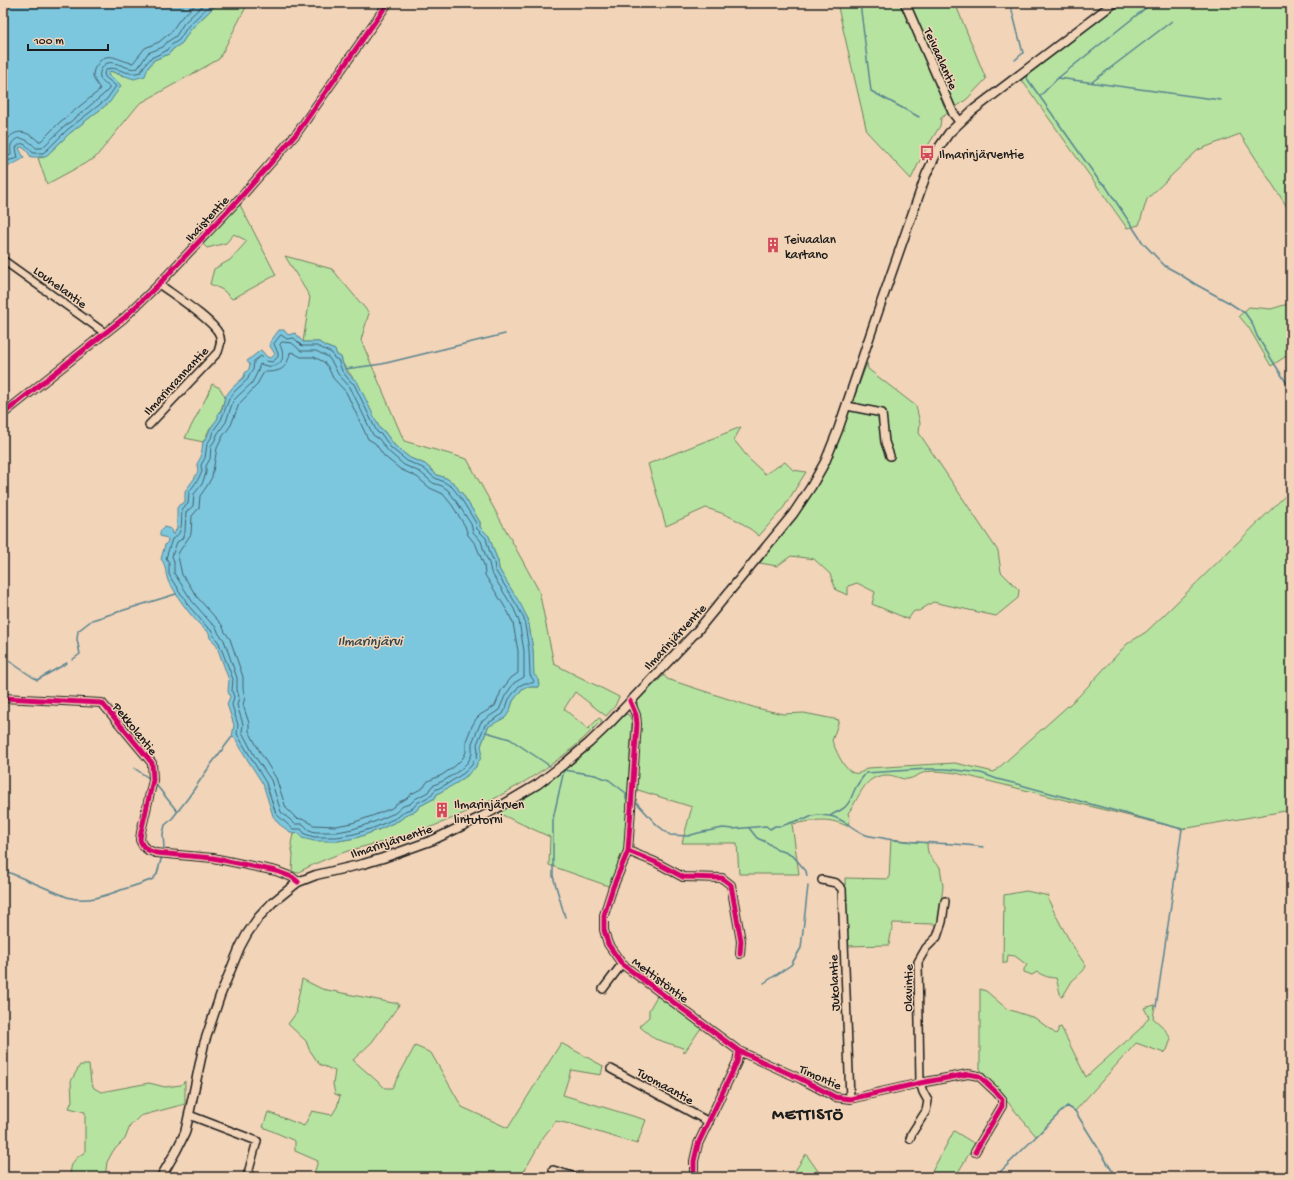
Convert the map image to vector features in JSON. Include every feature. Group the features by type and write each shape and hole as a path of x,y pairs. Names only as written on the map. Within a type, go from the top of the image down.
{"main road":[{"name":"Teivaalantie","path":"905,3 953,113 960,122"},
{"name":"Ilmarinjärventie","path":"161,1177 184,1133 204,1044 222,989 240,947 265,910 284,892 298,882 316,875 363,864 399,853 443,836 487,814 538,784 589,743 697,630 793,514 812,487 825,462 847,406 890,276 926,175 940,146 960,122 972,111 1114,3"}],"street":[{"name":"Ihaistentie","path":"3,414 124,318 159,284 240,198 297,133 388,3"},
{"name":"Louhelantie","path":"3,260 105,333"},
{"name":"Ilmarinrannantie","path":"149,425 218,352 220,345 219,334 212,324 159,284"},
{"path":"847,406 882,413 885,442 890,456"},
{"name":"Pekkolantie","path":"3,698 102,703 152,762 153,780 140,840 143,846 148,850 156,853 213,858 276,871 298,882"},
{"name":"Mettistöntie","path":"630,701 636,715 637,724 628,851 613,887 604,914 604,930 608,944 622,964 739,1051"},
{"path":"628,851 683,877 722,878 731,885 741,941 740,954"},
{"name":"Jukolantie","path":"822,880 836,882 842,889 850,1099"},
{"name":"Olavintie","path":"920,1083 918,962 926,948 937,937 942,922 945,902"},
{"path":"603,989 622,964"},
{"path":"694,1177 694,1161 698,1144 737,1062 739,1051"},
{"name":"Timontie","path":"739,1051 801,1079 834,1096 850,1099 968,1074 979,1076 1002,1099 1002,1106 975,1152"},
{"name":"Tuomaantie","path":"611,1069 709,1122"},
{"path":"910,1139 912,1132 926,1111 928,1101 920,1083"},
{"path":"189,1115 257,1141 247,1174"},
{"path":"553,1170 576,1177"}],"green space":[{"path":"218,3 248,3 219,59 139,104 95,158 47,184 38,158 45,157 70,133 110,102 108,75 110,71 123,76 148,68 154,60 169,54 173,49 182,43 191,29"},
{"path":"837,3 955,3 986,79 967,99 941,118 940,126 924,152 911,179 867,132"},
{"path":"1120,3 1291,3 1291,213 1240,134 1198,150 1147,199 1139,225 1127,228 1021,79"},
{"path":"239,203 276,275 232,299 223,290 210,284 214,269 230,260 247,241 234,234 226,243 207,248 203,244"},
{"path":"285,256 332,269 369,313 361,340 404,441 467,459 539,591 554,664 619,697 615,706 606,716 575,692 564,709 588,729 599,718 602,720 569,751 546,768 507,792 445,821 398,839 345,852 297,873 292,871 293,855 291,844 293,834 300,833 338,841 356,838 378,830 400,820 407,814 416,811 420,806 435,798 437,794 467,776 470,771 476,767 481,746 488,727 510,710 513,701 522,689 526,687 539,687 538,678 533,675 533,650 528,619 499,569 498,561 489,536 480,527 480,522 455,484 446,478 437,475 425,464 410,458 395,446 384,431 380,429 353,378 343,364 341,357 337,355 335,350 319,342 303,342 310,297"},
{"path":"1291,303 1291,353 1271,366 1249,328 1239,316 1249,307 1271,309"},
{"path":"867,363 868,369 916,406 920,423 919,433 998,551 1001,572 1019,590 1018,598 996,616 933,602 919,611 914,611 908,619 872,604 875,592 857,583 848,586 848,595 836,590 830,574 814,559 791,556 777,566 760,563 808,500 831,459"},
{"path":"212,384 220,388 225,397 216,422 210,428 203,442 185,438 207,396"},
{"path":"741,427 734,440 750,460 765,474 785,462 793,470 806,472 784,507 759,536 734,519 706,508 666,526 648,464"},
{"path":"1291,490 1291,810 1182,829 956,773 929,771 906,779 887,775 872,779 863,788 848,813 850,820 847,826 826,820 792,824 799,874 739,874 737,843 682,843 692,807 635,789 639,722 637,701 664,675 667,679 756,708 783,714 804,713 839,720 832,741 845,766 850,771 855,773 861,773 867,768 955,763 994,772 1079,696 1127,644 1146,632"},
{"path":"626,714 629,715 632,721 624,850 611,887 549,865 550,837 498,813 536,789 594,743"},
{"path":"891,839 927,843 930,857 940,867 943,886 939,920 936,924 893,923 889,945 847,946 845,878 889,879"},
{"path":"1026,891 1049,896 1048,899 1061,925 1086,966 1082,973 1072,981 1061,997 1056,978 1051,978 1037,972 1032,975 1024,972 1027,965 1015,956 1008,955 1007,963 1003,963 1004,895"},
{"path":"302,979 322,989 398,1003 399,1005 372,1042 353,1060 385,1088 392,1088 415,1046 431,1053 462,1107 508,1128 561,1043 603,1066 601,1075 571,1070 563,1095 646,1120 637,1144 575,1125 556,1121 544,1136 521,1177 313,1177 318,1161 295,1151 295,1141 263,1127 268,1112 304,1126 312,1111 332,1115 337,1107 340,1096 335,1094 333,1084 335,1071 319,1064 309,1049 306,1041 288,1024 297,1012 296,1008"},
{"path":"980,989 986,991 1007,1009 1035,1018 1056,1034 1058,1028 1061,1027 1086,1077 1141,1028 1149,1017 1144,1008 1155,1005 1153,1018 1164,1028 1171,1039 1167,1050 1164,1053 1136,1043 1075,1111 1067,1106 1036,1136 980,1069"},
{"path":"657,996 701,1028 684,1053 683,1048 655,1039 639,1026 649,1017 649,1010"},
{"path":"80,1065 89,1065 91,1082 94,1088 101,1092 149,1083 165,1087 181,1085 185,1081 185,1104 140,1116 130,1126 125,1139 113,1151 107,1162 105,1177 70,1177 73,1162 85,1152 85,1112 69,1108 72,1101 71,1081"},
{"path":"954,1131 975,1144 957,1174 952,1177 929,1177"},
{"path":"806,1154 821,1177 791,1177"}],"water":[{"path":"3,3 218,3 191,29 182,43 173,49 169,54 154,60 148,68 145,76 134,79 110,71 108,75 121,86 110,102 70,133 45,157 31,157 22,147 19,148 24,158 14,164 3,166"},
{"name":"Ilmarinjärvi","path":"279,330 284,330 288,335 295,333 303,342 319,342 335,350 337,355 341,357 346,371 357,381 380,429 384,431 394,445 410,458 425,464 437,475 446,478 455,484 462,493 480,522 480,527 489,536 498,561 499,569 528,619 533,650 534,675 538,678 539,687 526,687 522,689 513,701 506,717 488,727 481,746 482,750 480,760 475,768 466,776 437,794 435,798 420,806 416,811 407,814 400,820 356,838 338,841 314,841 302,838 299,833 293,834 279,824 273,816 263,784 235,738 232,737 234,725 227,704 230,697 228,691 229,680 216,644 210,638 209,633 185,607 169,584 161,559 165,545 168,541 167,538 160,536 160,532 164,527 171,529 172,534 174,534 177,528 177,508 185,502 185,491 198,471 197,464 201,457 203,442 218,418 218,414 222,410 225,397 244,377 245,373 249,369 250,365 247,361 261,350 267,357 271,358 275,354 270,346 270,342"}],"waterway":[{"path":"860,3 871,91 919,117"},
{"path":"1010,3 1023,53 1015,60"},
{"path":"1040,96 1058,78 1152,3"},
{"path":"1092,82 1172,21"},
{"path":"1026,77 1100,182 1105,185 1143,243 1165,266 1245,313 1252,323 1257,336 1291,390"},
{"path":"1058,78 1221,100"},
{"path":"345,369 382,364 505,334"},
{"path":"72,660 80,654 77,639 78,631 92,620 176,594"},
{"path":"3,657 37,680 67,663"},
{"path":"486,732 510,739 550,766"},
{"path":"164,848 163,834 165,825 171,820 188,798 232,737"},
{"path":"134,768 150,779"},
{"path":"636,802 657,825 670,835 688,836 723,828 733,829 766,826 770,829 775,826 781,826 812,816 830,816 844,808 866,773 946,769 981,773 997,779 1182,829 1156,1007"},
{"path":"565,917 553,876 553,819 564,770 595,775 609,780 626,793 626,799"},
{"path":"157,786 177,811"},
{"path":"830,816 835,817 866,835 899,841 959,844 983,847"},
{"path":"749,828 757,838 768,843 777,850 794,857 806,871 807,876"},
{"path":"3,870 67,897 74,899 89,899 110,894 153,879 157,874 162,856"},
{"path":"764,983 791,965 801,948 808,886"},
{"path":"995,1177 1067,1106 1075,1111 1116,1177"}],"cycle path":[{"path":"3,414 124,318 159,284 240,198 297,133 388,3"},
{"path":"3,698 102,703 152,763 153,780 140,840 143,846 148,850 156,853 213,858 276,871 292,877 298,882"},
{"path":"630,701 636,715 637,724 628,851 613,887 604,915 604,930 608,944 622,964 739,1051 737,1062 698,1144 694,1161 694,1177"},
{"path":"628,851 655,862 683,877 722,878 731,885 741,941 740,954"},
{"path":"739,1051 801,1079 835,1097 850,1099 968,1074 979,1076 1002,1099 1002,1106 975,1152"}],"place":[{"name":"Ilmarinjärventie","path":"927,153"},
{"name":"Teivaalan kartano","path":"773,245"},
{"name":"Ilmarinjärven lintutorni","path":"442,810"}],"district":[{"name":"METTISTÖ","path":"808,1113"}]}
